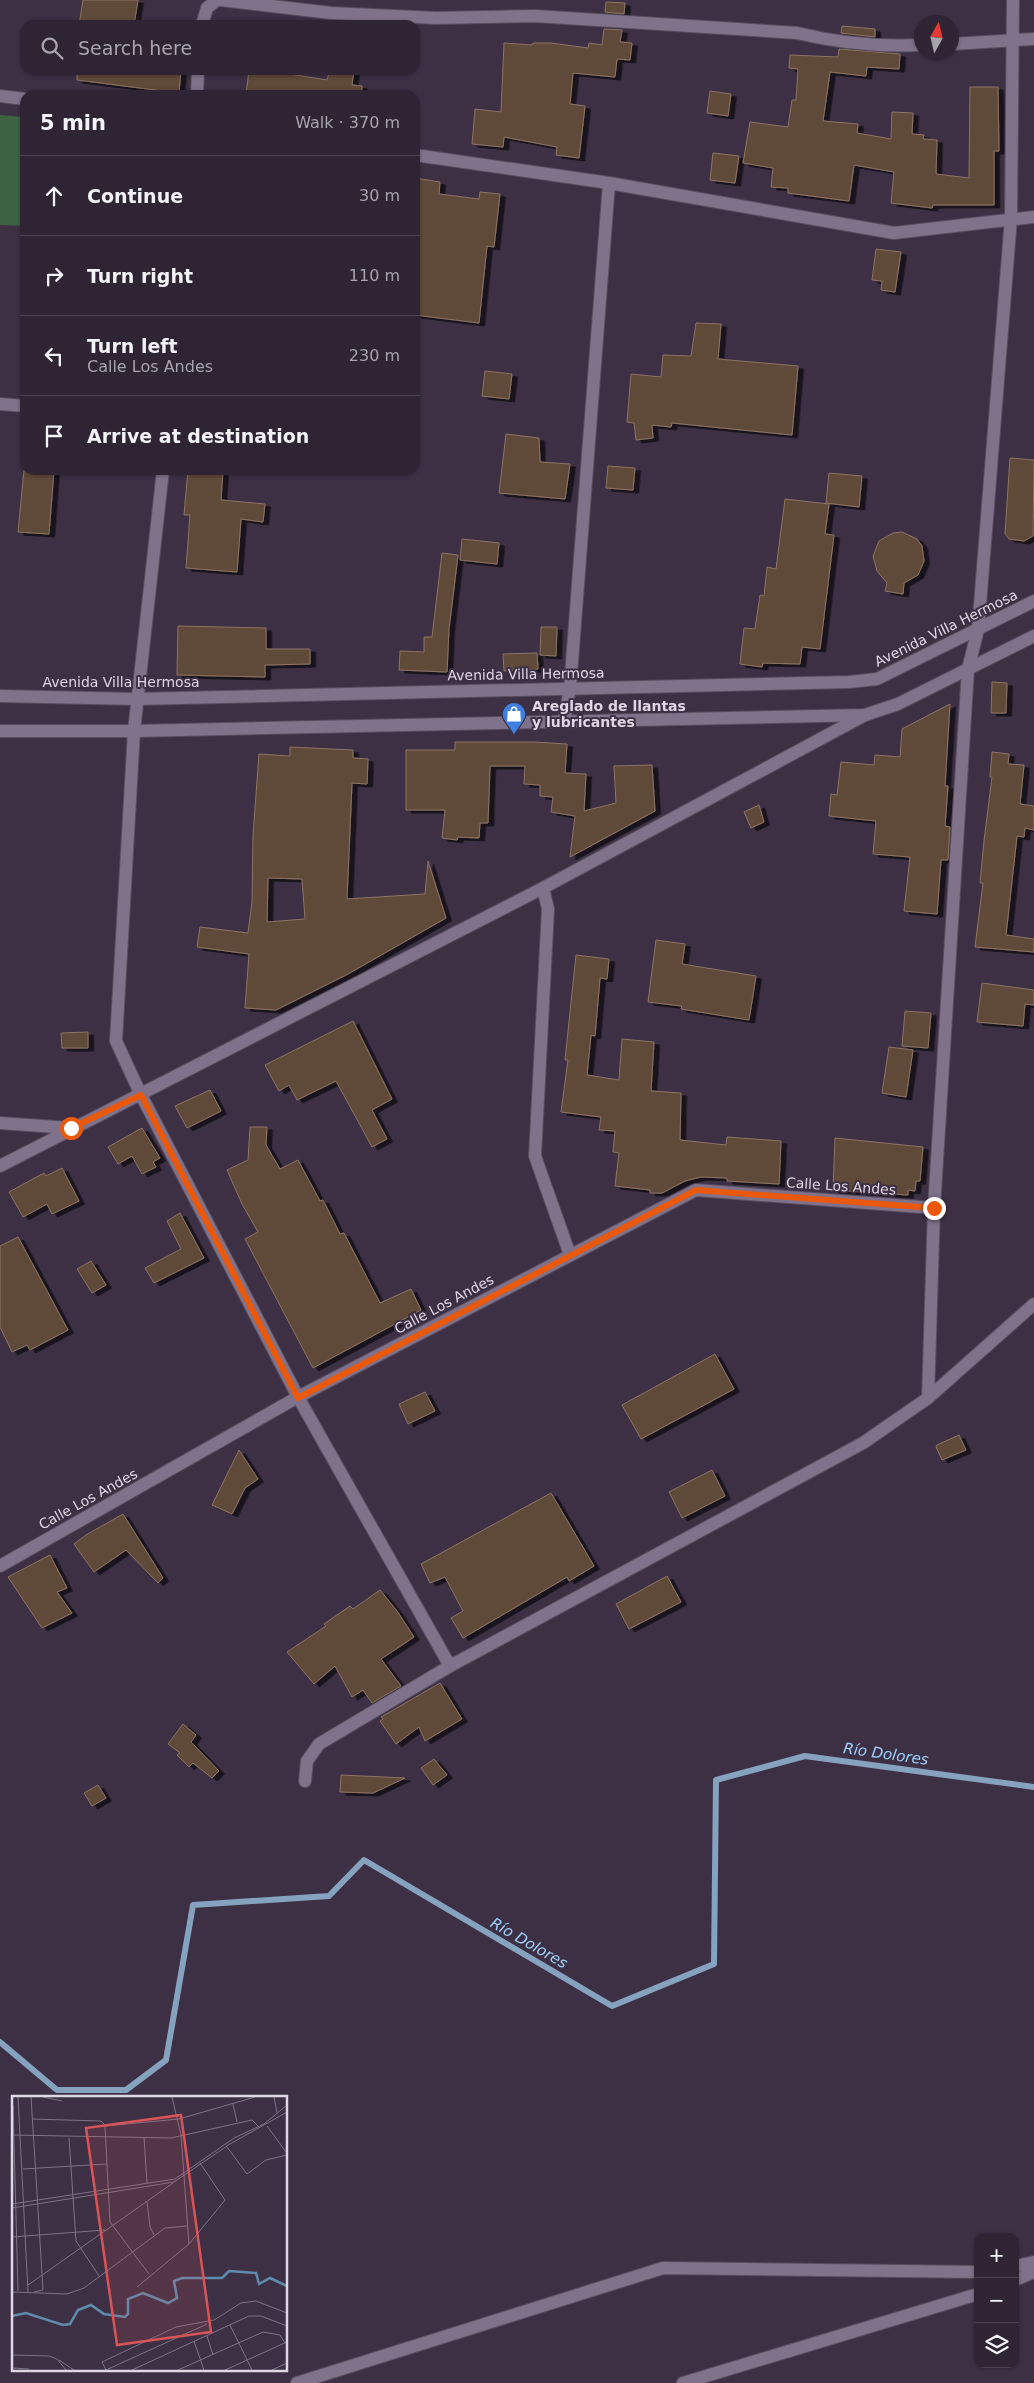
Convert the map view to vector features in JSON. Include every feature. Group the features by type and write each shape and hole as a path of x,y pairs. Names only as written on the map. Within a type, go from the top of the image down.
{"street":[{"path":"928,1398 934,1208 968,669 978,630 1011,218 1013,0"},
{"path":"203,20 207,8 216,1 331,13 436,18 535,16 797,33 831,41 887,46 914,45"},
{"path":"959,44 1012,42 1034,39"},
{"path":"198,75 198,90"},
{"path":"0,96 20,98"},
{"path":"420,156 609,183 894,233 1011,218 1034,217"},
{"path":"564,721 570,688 609,183"},
{"path":"0,404 20,406"},
{"path":"161,475 136,698 116,1041 141,1095 298,1398 450,1666"},
{"name":"Avenida Villa Hermosa","path":"0,696 136,698 849,682 877,679 1034,601"},
{"path":"0,1166 543,888 865,715 898,704 1034,636"},
{"path":"0,731 865,715"},
{"path":"543,888 548,909 535,1156 570,1255"},
{"path":"0,1123 71,1128"},
{"name":"Calle Los Andes","path":"0,1566 298,1398 696,1190 934,1208"},
{"path":"305,1781 307,1761 319,1744 450,1666 863,1443 928,1398 1034,1304"},
{"path":"1019,2265 1034,2262"},
{"path":"297,2383 663,2268 974,2272"},
{"path":"1019,2278 1034,2272"},
{"path":"683,2383 974,2295"}],"green space":[{"path":"0,115 20,117 20,226 0,225"}],"building":[{"path":"83,0 138,0 135,20 80,20"},
{"path":"606,2 625,3 624,14 605,12"},
{"path":"842,26 875,29 875,37 841,33"},
{"path":"604,29 622,30 620,42 632,43 630,60 617,59 615,77 573,73 570,104 585,106 579,158 556,155 557,147 504,137 503,147 472,144 475,109 501,112 504,43 532,45 533,43 551,43 588,48 589,43 602,45"},
{"path":"839,49 900,54 899,69 867,67 866,76 830,72 823,121 858,124 857,133 891,139 892,112 913,113 912,134 924,135 923,139 937,140 936,174 969,178 970,87 998,87 999,151 994,151 994,205 933,205 932,208 891,203 894,172 854,165 849,201 788,193 788,188 771,187 773,168 743,163 750,122 788,127 792,100 796,100 798,69 789,68 790,55 838,57"},
{"path":"77,75 181,75 179,90 155,90 77,80"},
{"path":"248,75 296,75 327,80 328,75 353,75 352,85 362,86 362,90 247,90"},
{"path":"710,91 731,94 728,116 707,113"},
{"path":"713,153 739,156 735,183 710,180"},
{"path":"420,179 440,182 439,194 479,199 480,192 500,194 494,247 487,246 479,323 420,316"},
{"path":"876,249 901,252 895,292 881,290 882,281 872,280"},
{"path":"696,323 721,324 718,359 798,366 792,435 672,423 671,427 652,425 653,438 636,440 634,423 627,422 631,374 661,377 663,355 691,356"},
{"path":"485,371 512,374 509,399 482,396"},
{"path":"506,434 539,438 540,462 570,464 565,499 499,493"},
{"path":"1010,458 1034,460 1033,536 1024,541 1009,539 1005,534"},
{"path":"608,466 635,468 633,490 606,488"},
{"path":"829,473 862,476 859,507 826,503"},
{"path":"24,475 54,475 49,534 18,532"},
{"path":"188,475 223,475 221,500 265,504 263,522 241,519 237,572 186,568 190,515 184,515"},
{"path":"785,499 829,504 825,534 834,535 820,649 802,647 800,664 763,663 762,667 740,664 744,628 755,629 760,595 764,596 767,567 776,569"},
{"path":"902,532 917,539 922,546 924,561 918,575 904,583 903,594 885,591 887,583 877,571 873,556 879,541 893,533"},
{"path":"462,539 499,543 497,564 460,560"},
{"path":"442,553 458,555 449,629 447,672 399,670 400,651 424,652 424,637 432,637"},
{"path":"178,626 266,628 266,649 310,649 310,664 265,665 265,677 177,675"},
{"path":"541,627 557,627 556,656 540,655"},
{"path":"537,653 538,669 504,671 503,654"},
{"path":"992,682 1007,683 1006,713 991,713"},
{"path":"950,704 945,786 948,786 945,826 950,827 948,860 941,860 937,914 904,911 910,857 873,854 876,821 829,816 831,794 837,795 841,762 874,765 875,755 900,757 902,729"},
{"path":"455,742 567,744 565,773 586,774 584,811 616,803 614,766 652,765 655,811 570,857 575,816 551,812 553,797 540,796 540,785 524,784 525,766 490,766 488,823 480,823 479,838 458,837 457,840 442,838 445,810 406,810 406,750 455,750"},
{"path":"290,747 353,750 353,758 368,759 367,784 352,783 347,899 425,894 428,861 446,918 348,974 276,1010 245,1008 249,954 197,947 200,927 248,933 252,902 253,835 259,754 290,756","holes":["268,878 302,879 305,919 267,922"]},
{"path":"992,752 1009,754 1008,764 1024,765 1020,804 1034,806 1034,830 1025,828 1024,837 1017,836 1006,935 1034,939 1034,952 975,947 983,883 980,883 992,777 990,777"},
{"path":"759,805 764,822 751,828 744,812"},
{"path":"656,940 685,944 682,964 756,976 749,1020 681,1009 682,1006 648,1002"},
{"path":"576,955 609,959 607,979 600,978 595,1036 591,1035 587,1075 619,1080 622,1039 654,1042 651,1091 681,1093 680,1140 726,1145 727,1137 781,1141 779,1184 727,1181 727,1178 701,1177 685,1181 662,1193 650,1193 650,1190 615,1186 619,1153 613,1152 615,1131 599,1130 601,1117 561,1112 568,1060 565,1060"},
{"path":"982,983 1034,990 1034,1005 1025,1004 1023,1026 977,1022"},
{"path":"905,1011 931,1013 928,1048 902,1046"},
{"path":"353,1021 392,1099 372,1110 387,1139 372,1147 336,1081 297,1100 289,1085 279,1091 265,1065"},
{"path":"88,1032 88,1048 62,1048 61,1033"},
{"path":"889,1047 913,1050 906,1097 882,1093"},
{"path":"210,1090 221,1111 187,1128 175,1106"},
{"path":"250,1127 267,1127 266,1145 280,1169 298,1160 320,1201 323,1200 340,1234 344,1233 380,1303 411,1289 421,1310 313,1368 245,1239 258,1232 242,1204 227,1170 248,1160"},
{"path":"142,1128 160,1158 153,1162 156,1167 142,1174 132,1156 118,1164 108,1147"},
{"path":"835,1138 923,1147 920,1181 916,1181 915,1191 908,1190 908,1195 833,1190"},
{"path":"62,1168 79,1201 52,1214 47,1204 23,1217 9,1192 44,1173 46,1176"},
{"path":"180,1213 204,1258 154,1283 145,1268 181,1249 167,1221"},
{"path":"18,1237 68,1330 30,1350 27,1345 12,1352 0,1327 0,1246"},
{"path":"91,1261 106,1285 92,1293 77,1269"},
{"path":"715,1354 734,1389 641,1439 622,1405"},
{"path":"425,1392 435,1411 408,1424 399,1404"},
{"path":"959,1435 966,1450 942,1460 936,1447 937,1445"},
{"path":"239,1450 258,1479 245,1488 232,1514 212,1505"},
{"path":"712,1470 725,1496 682,1518 669,1492"},
{"path":"551,1493 594,1566 569,1581 567,1577 463,1638 451,1618 463,1611 445,1577 430,1583 421,1564"},
{"path":"123,1514 163,1578 158,1583 126,1550 94,1572 74,1544"},
{"path":"50,1555 67,1588 57,1592 72,1613 42,1628 8,1577"},
{"path":"667,1576 681,1602 629,1629 616,1604"},
{"path":"380,1590 414,1637 381,1659 401,1686 372,1703 363,1690 352,1697 335,1666 314,1684 287,1652 326,1626 324,1624 350,1606 353,1609"},
{"path":"440,1683 462,1719 425,1741 419,1727 396,1744 380,1721 383,1719 381,1717"},
{"path":"183,1724 196,1735 191,1742 219,1771 212,1778 193,1763 189,1767 177,1755 180,1753 168,1744"},
{"path":"434,1759 447,1775 433,1785 421,1768"},
{"path":"341,1775 405,1778 373,1793 340,1792"},
{"path":"98,1785 106,1798 92,1806 84,1793"}],"waterway":[{"name":"Río Dolores","path":"0,2042 57,2090 126,2090 166,2060 193,1905 329,1896 364,1860 612,2006 714,1964 716,1780 805,1756 1034,1787"}],"place":[{"name":"Areglado de llantas y lubricantes","path":"514,735"}],"route":[{"path":"71,1128 141,1095 298,1398 696,1190 934,1208"}]}
